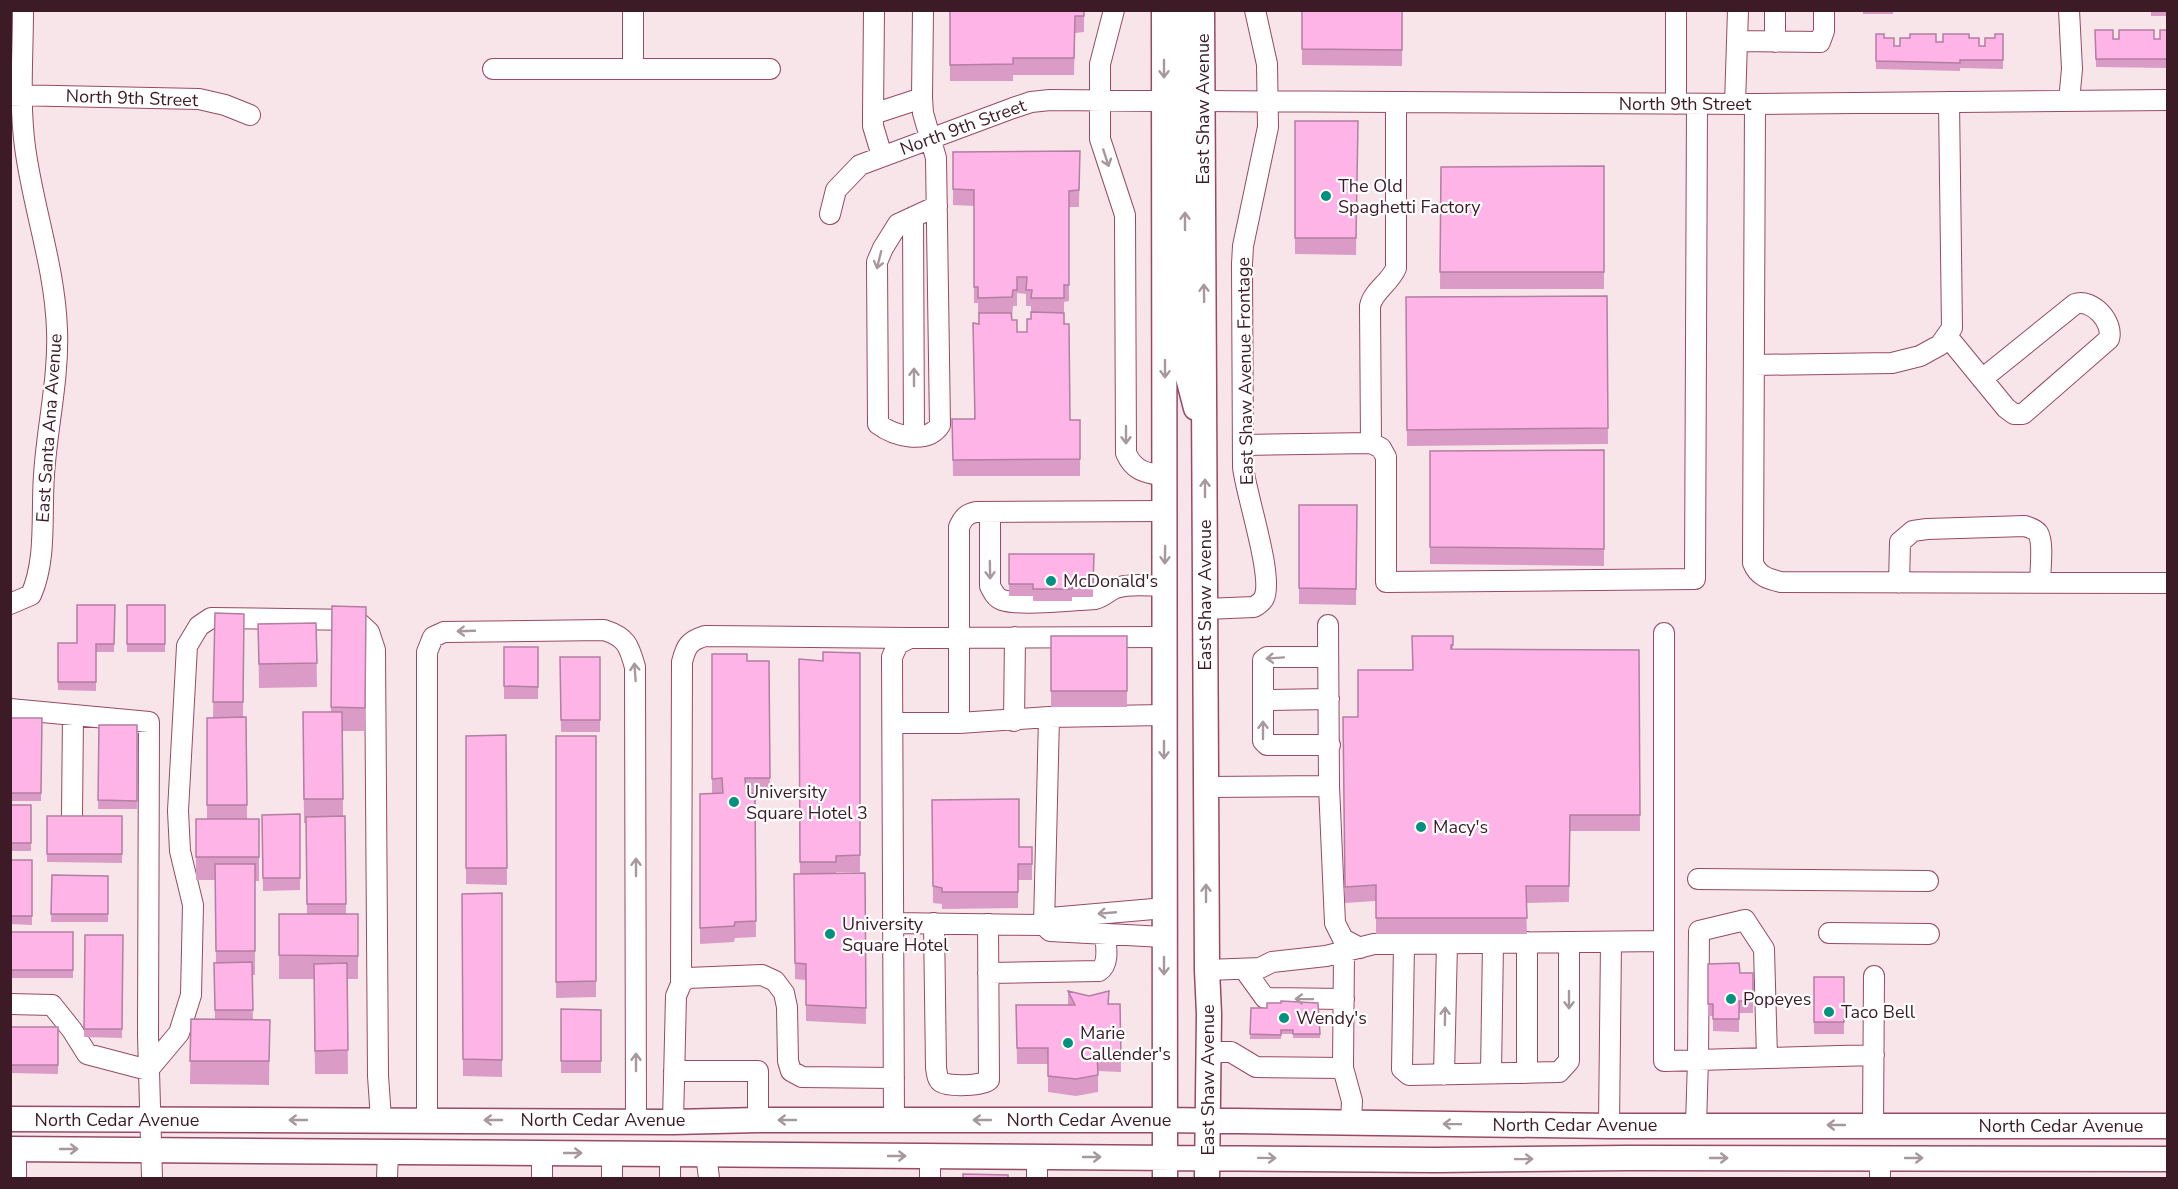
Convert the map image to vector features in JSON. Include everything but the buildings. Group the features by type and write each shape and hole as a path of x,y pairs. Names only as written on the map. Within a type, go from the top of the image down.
{"main road":[{"path":"1164,10 1165,1168"},
{"path":"1182,10 1184,85 1193,98 1202,101"},
{"name":"East Shaw Avenue","path":"1202,10 1208,1168"},
{"path":"1164,101 1176,107 1185,125 1185,366 1205,445"},
{"name":"North Cedar Avenue","path":"10,1119 427,1119 674,1122 1164,1120 1609,1126 2168,1126"},
{"path":"670,1154 678,1142 684,1139 705,1136 737,1137 758,1120"},
{"path":"730,1155 820,1141 877,1139 887,1134 894,1120"},
{"path":"612,1154 625,1141 651,1140 661,1137 674,1122"},
{"path":"1628,1158 1631,1151 1638,1145 1675,1142 1696,1125"},
{"path":"1436,1160 1503,1143 1594,1142 1605,1134 1609,1126"},
{"name":"North Cedar Avenue","path":"13,1149 706,1154 930,1167 1037,1168 1208,1168 1436,1160 1628,1158 1880,1168 2168,1159"}],"street":[{"name":"East Santa Ana Avenue","path":"10,604 31,596 39,577 44,473 57,330 49,259 28,166 17,95 24,10"},
{"path":"633,10 633,69"},
{"path":"874,10 873,126 882,156"},
{"path":"922,10 923,113 936,158 937,206 940,425 935,432 924,437 895,434 878,424 877,262 897,224 937,206"},
{"path":"1114,10 1100,64 1100,139 1125,215 1126,453 1134,468 1143,473 1166,476"},
{"name":"East Shaw Avenue Frontage","path":"1205,609 1254,606 1260,604 1266,593 1264,562 1245,487 1243,445 1243,246 1266,137 1268,101 1267,64 1255,10"},
{"path":"1676,10 1676,104"},
{"path":"1738,10 1737,41 1745,104 1754,365 1753,563 1756,569 1768,579 1781,582 2168,583"},
{"path":"1775,10 1775,42"},
{"path":"1737,41 1820,42 1824,31 1824,10"},
{"path":"2069,10 2072,69 2069,101"},
{"path":"493,69 770,69"},
{"name":"North 9th Street","path":"17,95 200,99 225,105 250,115"},
{"path":"873,114 922,98"},
{"name":"North 9th Street","path":"830,214 836,190 860,165 1031,102 1050,100 1164,101"},
{"name":"North 9th Street","path":"1202,101 1745,104 2168,100"},
{"path":"1371,443 1370,306 1374,296 1391,278 1395,268 1396,102"},
{"path":"1754,365 1892,363 1920,356 1940,345 1947,336 1952,328 1949,102"},
{"path":"1243,445 1371,443 1381,448 1386,457 1386,582 1695,579 1697,104"},
{"path":"913,217 914,436"},
{"path":"1947,336 1982,379 2006,408 2014,414 2022,414 2109,339 2112,332 2109,324 2090,304 2082,301 2075,304 1982,379"},
{"path":"959,723 959,527 963,518 969,513 990,512 1166,511"},
{"path":"990,512 990,586 993,594 1002,600 1018,602 1095,599 1124,586 1164,586"},
{"path":"1899,583 1900,542 1913,531 2025,526 2034,529 2039,534 2040,583"},
{"path":"148,1070 180,1033 191,996 194,905 180,851 178,811 188,645 199,626 211,618 356,620 369,632 375,650 378,1076 381,1119"},
{"path":"1328,625 1329,786 1335,923 1352,950 1344,999 1343,1068 1352,1101 1351,1122"},
{"path":"427,1119 427,652 433,637 444,632 604,630 618,635 630,647 635,667 636,1120"},
{"path":"1664,633 1664,1061 1874,1055"},
{"path":"681,984 682,662 686,647 692,640 705,636 1165,637"},
{"path":"1014,637 1014,721"},
{"path":"894,1120 892,657 898,644 910,638"},
{"path":"1328,657 1267,657 1263,660 1263,741 1267,745 1330,745"},
{"path":"1263,700 1329,699"},
{"path":"10,708 149,722 148,1070 152,1179"},
{"path":"72,815 73,715"},
{"path":"893,723 959,723 1049,717 1164,715"},
{"path":"1044,925 1049,717"},
{"path":"1206,787 1329,786"},
{"path":"1698,879 1928,881"},
{"path":"1044,925 1050,918 1165,908"},
{"path":"1696,1125 1699,931 1745,920 1764,949 1767,1058"},
{"path":"893,923 1044,925 1050,931 1164,937"},
{"path":"934,923 936,1068 938,1077 942,1082 948,1084 978,1084 989,1080 988,924"},
{"path":"1829,933 1929,933"},
{"path":"988,974 1099,971 1106,963 1105,934"},
{"path":"1207,970 1260,968 1272,962 1326,956 1374,944 1664,941"},
{"path":"1527,942 1527,1073"},
{"path":"1404,944 1401,1069 1410,1075 1444,1075 1559,1072 1569,1061 1569,942"},
{"path":"1609,1126 1611,942"},
{"path":"1444,1075 1447,943"},
{"path":"1491,1074 1493,943"},
{"path":"1244,969 1265,998 1344,999"},
{"path":"674,1122 676,996 681,984 687,978 762,975 774,981 784,993 787,1007 791,1071 802,1077 894,1078"},
{"path":"1873,1125 1874,976"},
{"path":"10,1004 52,1005 87,1054 148,1070"},
{"path":"1209,1052 1231,1052 1256,1067 1343,1068"},
{"path":"674,1071 758,1071 758,1120"},
{"path":"13,1149 16,1179"},
{"path":"387,1179 388,1153"},
{"path":"542,1153 542,1179"},
{"path":"612,1154 612,1179"},
{"path":"670,1154 670,1179"},
{"path":"706,1154 709,1179"}],"place":[{"name":"The Old Spaghetti Factory","path":"1326,196"},
{"name":"McDonald's","path":"1051,581"},
{"name":"University Square Hotel 3","path":"734,802"},
{"name":"Macy's","path":"1421,827"},
{"name":"University Square Hotel","path":"830,934"},
{"name":"Popeyes","path":"1731,999"},
{"name":"Taco Bell","path":"1829,1012"},
{"name":"Wendy's","path":"1284,1018"},
{"name":"Marie Callender's","path":"1068,1043"}]}
